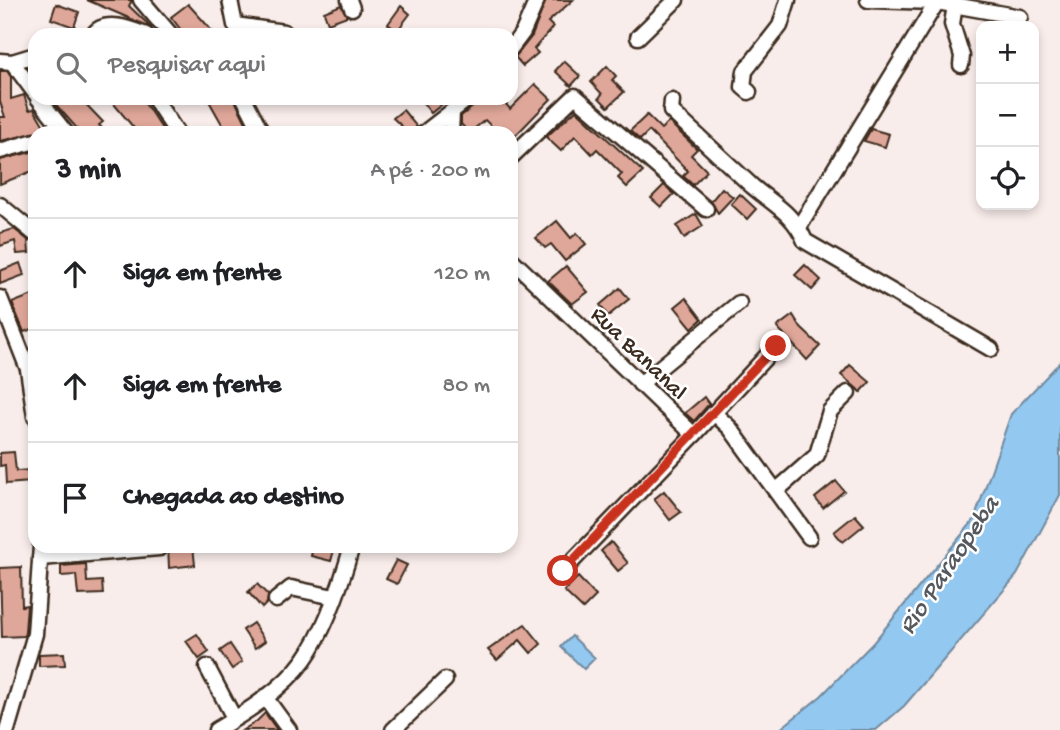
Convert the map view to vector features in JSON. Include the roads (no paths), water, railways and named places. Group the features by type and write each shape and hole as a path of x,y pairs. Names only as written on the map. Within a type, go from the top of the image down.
{"street":[{"path":"141,0 165,28"},
{"path":"230,0 235,25 256,28"},
{"path":"518,39 537,0"},
{"path":"638,37 676,0"},
{"path":"749,92 743,87 745,71 780,26 788,0"},
{"path":"868,0 937,2 999,19 1020,17"},
{"path":"799,227 937,2"},
{"path":"955,5 953,24 962,56 961,65"},
{"path":"100,28 123,28"},
{"path":"6,61 28,56"},
{"path":"6,61 28,85"},
{"path":"518,150 575,96 706,209"},
{"path":"672,101 671,111 755,189 788,213 799,227 805,241 991,349"},
{"path":"44,105 60,126"},
{"path":"159,105 172,126"},
{"path":"247,105 258,126"},
{"path":"434,126 461,105"},
{"path":"451,126 452,113"},
{"path":"0,151 28,143"},
{"path":"0,205 28,228"},
{"name":"Rua Bananal","path":"518,266 694,435 715,413 730,428 809,537"},
{"path":"0,298 28,369"},
{"path":"640,384 738,303"},
{"path":"715,413 776,346"},
{"path":"776,491 817,455 830,411 848,393"},
{"path":"563,571 694,435"},
{"path":"8,730 35,634 40,553"},
{"path":"207,667 224,726 265,697 306,658 334,597 350,553"},
{"path":"276,600 291,588 334,597"},
{"path":"393,730 445,680"},
{"path":"265,697 289,730"}],"water":[{"name":"Rio Paraopeba","path":"1060,362 1060,495 1017,575 904,706 876,730 779,730 821,696 873,643 974,520 1011,414"},
{"path":"572,636 595,658 584,669 561,647"}]}
